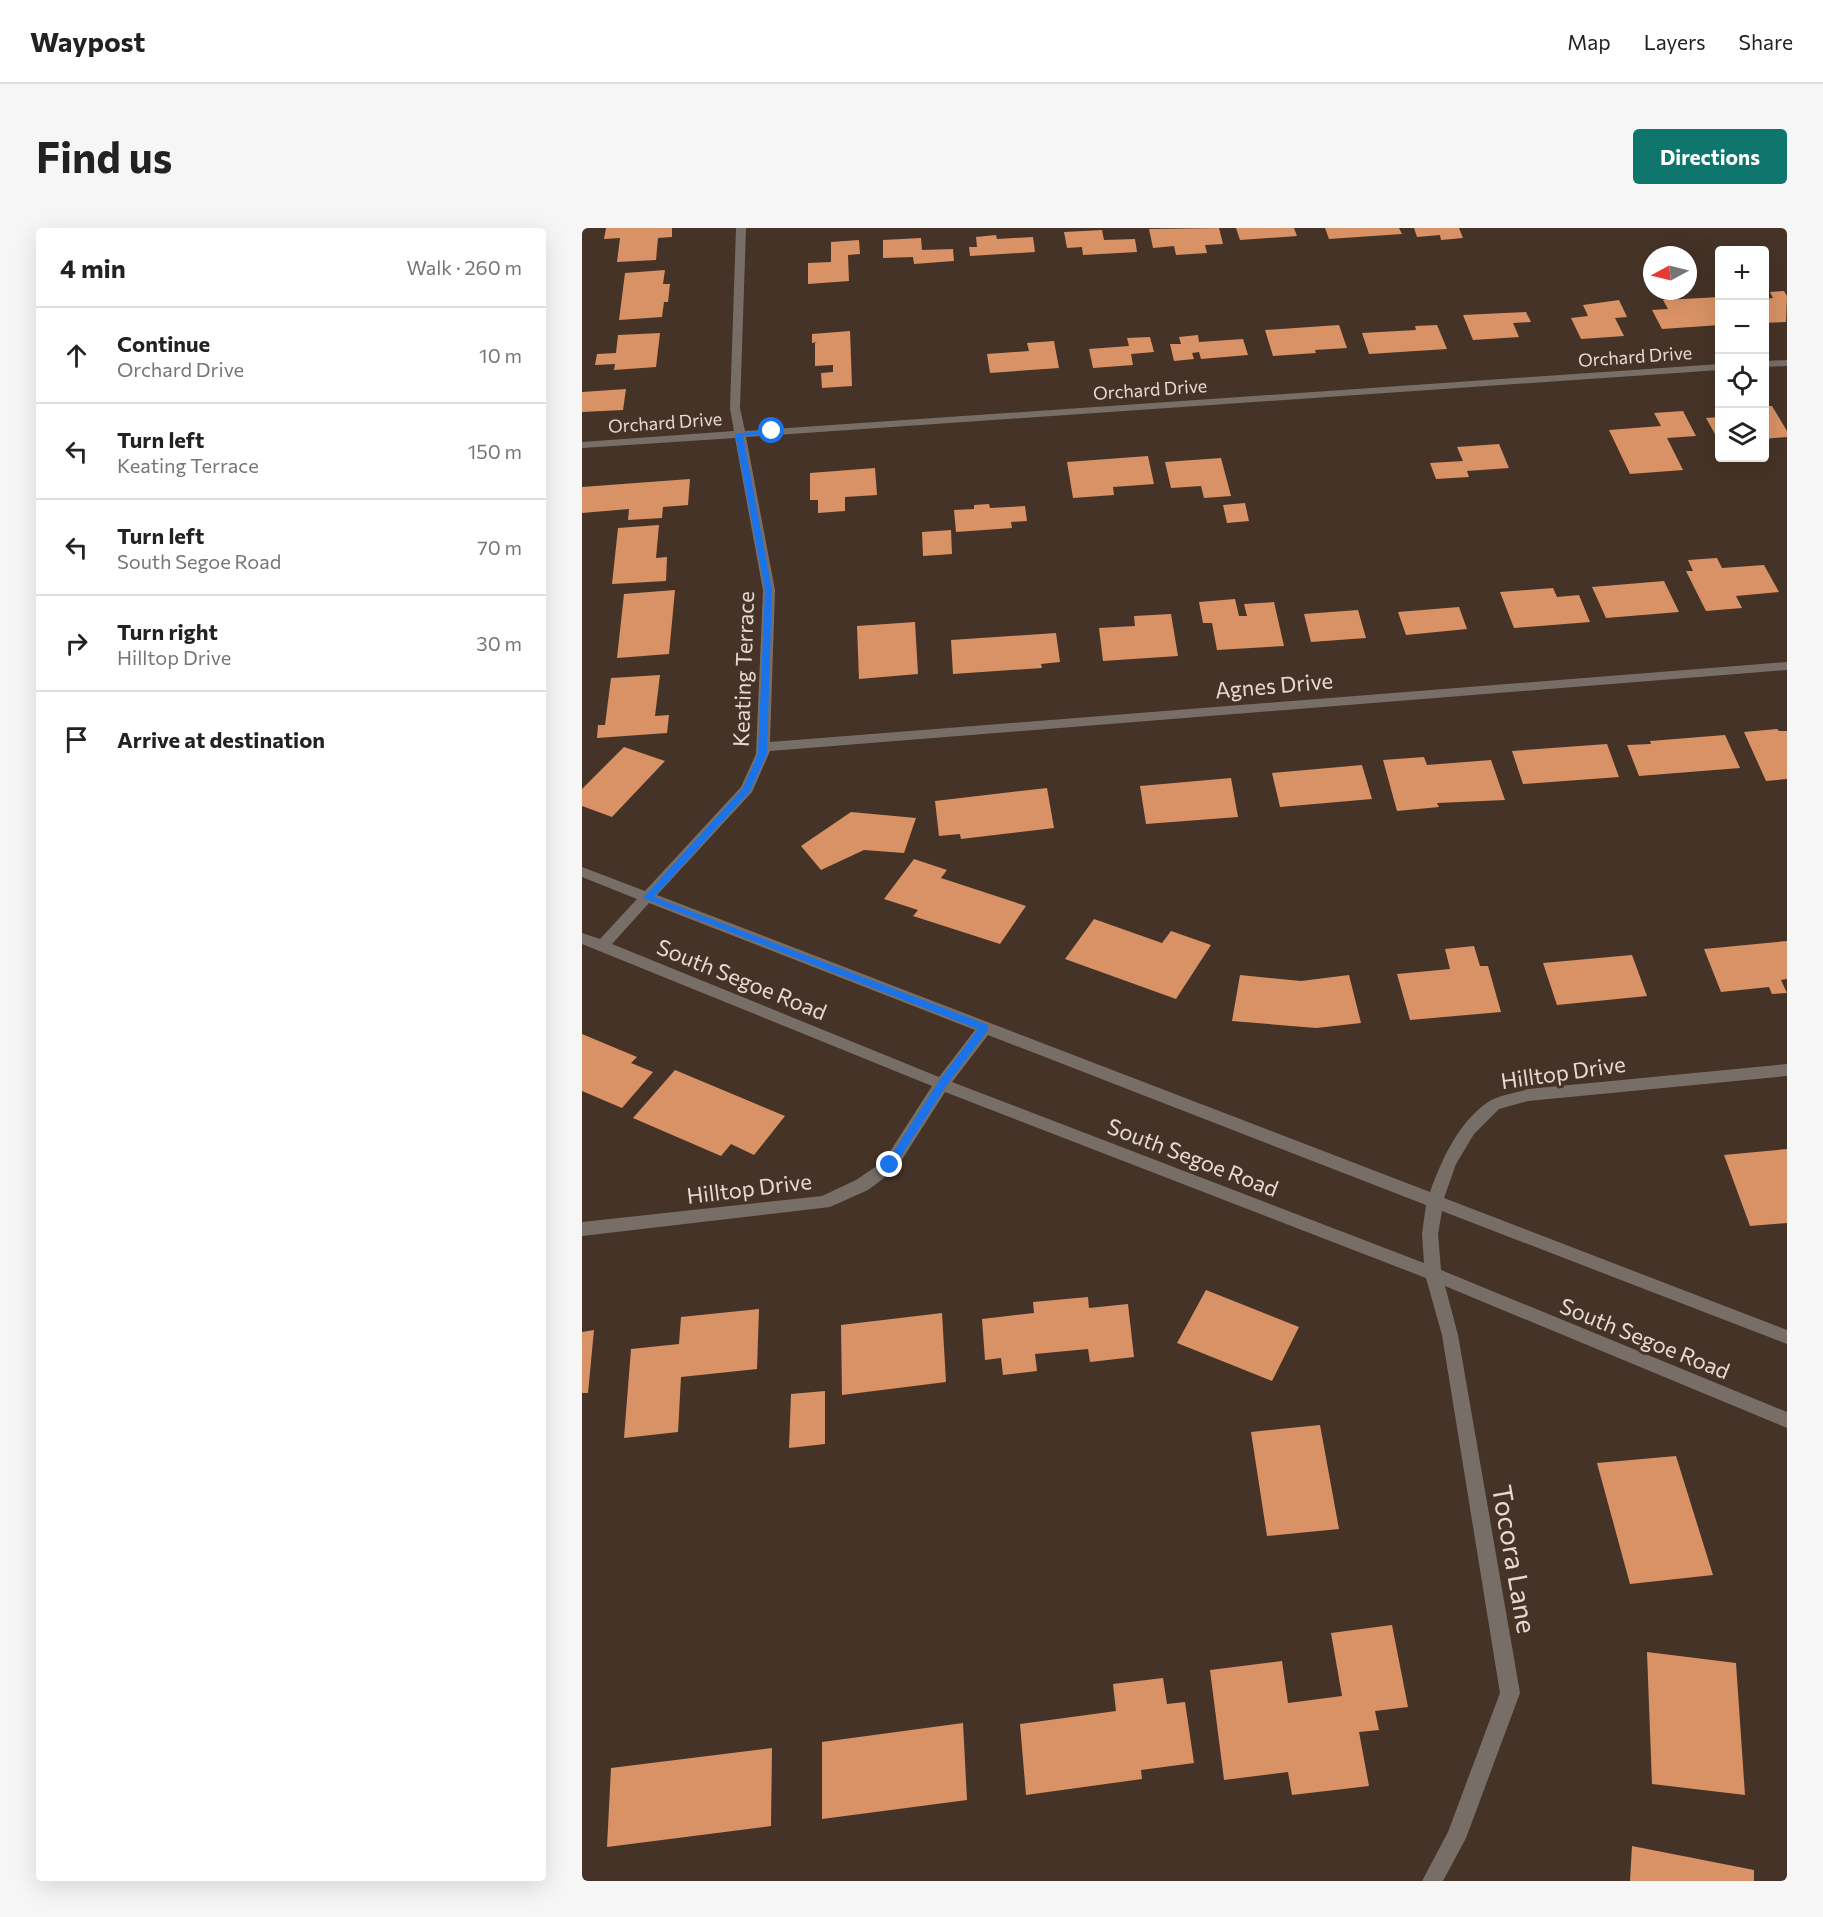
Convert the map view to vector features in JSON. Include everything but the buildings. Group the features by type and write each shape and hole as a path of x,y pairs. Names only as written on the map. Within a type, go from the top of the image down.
{"street":[{"name":"Keating Terrace","path":"602,946 747,789 764,747 769,590 735,408 741,228"},
{"path":"1769,364 1787,363"},
{"name":"Orchard Drive","path":"582,445 1715,367"},
{"name":"Agnes Drive","path":"764,747 1787,666"},
{"name":"South Segoe Road","path":"582,872 1787,1337"},
{"name":"South Segoe Road","path":"582,938 942,1084 1432,1274 1787,1420"},
{"name":"Hilltop Drive","path":"582,1229 824,1202 862,1185 890,1165 942,1084 985,1028"},
{"name":"Hilltop Drive","path":"1430,1234 1435,1201 1449,1162 1469,1130 1494,1105 1528,1095 1787,1070"},
{"name":"Tocora Lane","path":"1430,1234 1432,1274 1450,1335 1510,1693 1456,1838 1432,1881"}],"route":[{"path":"772,431 739,434 769,590 763,754 747,789 647,898 985,1028 942,1084 890,1165"}]}
